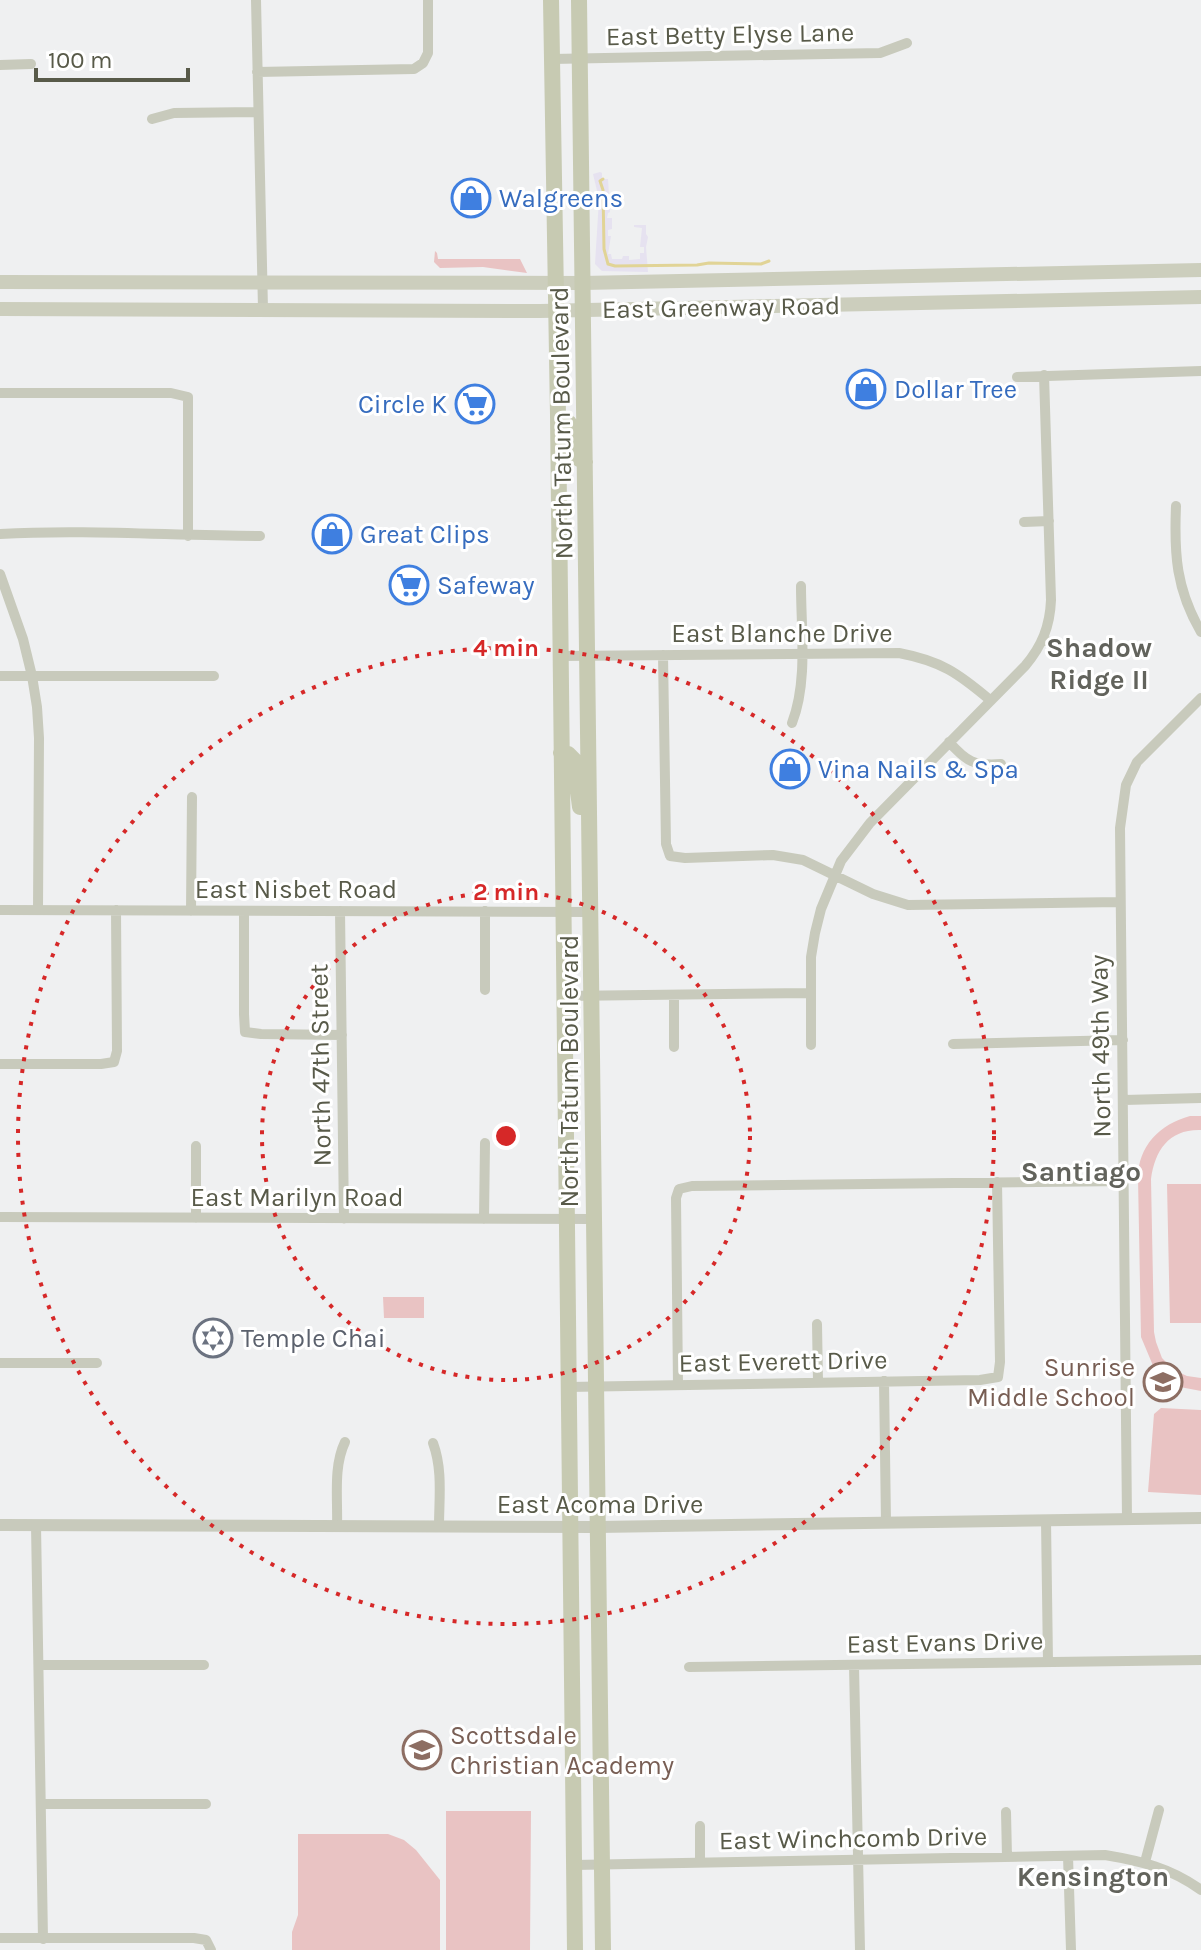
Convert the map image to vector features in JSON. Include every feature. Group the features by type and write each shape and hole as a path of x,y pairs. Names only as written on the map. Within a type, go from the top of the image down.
{"main road":[{"name":"North Tatum Boulevard","path":"551,0 575,1950"},
{"name":"North Tatum Boulevard","path":"579,0 603,1950"},
{"name":"East Greenway Road","path":"0,282 583,283 1201,270"},
{"path":"355,283 355,310"},
{"name":"East Greenway Road","path":"0,309 556,311 1201,297"},
{"path":"557,361 568,399 571,450 577,459 585,462 579,501 570,517 559,521"},
{"path":"559,521 569,526 576,539 578,632 588,656"},
{"path":"561,753 568,754 574,760 581,815 590,840"}],"street":[{"path":"256,0 263,309"},
{"path":"257,72 414,69 423,63 428,53 428,0"},
{"name":"East Betty Elyse Lane","path":"552,59 880,53 907,43"},
{"path":"0,65 31,64"},
{"path":"152,119 174,113 258,112"},
{"path":"1017,377 1201,371"},
{"path":"811,1045 811,957 821,909 841,861 870,823 1025,666 1043,639 1051,613 1044,375"},
{"path":"0,393 171,393 188,397 188,536"},
{"path":"1176,506 1179,580 1201,632"},
{"path":"1024,522 1049,521"},
{"path":"0,534 68,532 260,536"},
{"path":"0,574 23,639 32,676 39,738 38,910"},
{"path":"792,723 798,708 802,653 801,586"},
{"path":"1043,639 1069,651"},
{"name":"East Blanche Drive","path":"561,656 899,653 917,656 959,675 990,700"},
{"path":"663,655 666,844 670,856 773,855 803,860 873,894 908,905 1120,902"},
{"path":"0,676 214,676"},
{"name":"North 49th Way","path":"1127,1519 1120,828 1126,785 1137,762 1201,698"},
{"path":"949,742 972,763 1001,764"},
{"path":"191,911 192,797"},
{"name":"East Nisbet Road","path":"0,910 592,912"},
{"path":"0,1064 114,1062 117,1051 116,910"},
{"path":"244,911 245,1032 342,1035"},
{"name":"North 47th Street","path":"340,911 344,1219"},
{"path":"485,911 485,990"},
{"path":"565,996 810,993"},
{"path":"674,995 674,1047"},
{"path":"953,1044 1123,1040"},
{"path":"1124,1100 1201,1098"},
{"path":"484,1219 485,1143"},
{"path":"196,1146 196,1218"},
{"path":"678,1385 676,1198 679,1189 692,1186 1124,1181"},
{"name":"East Everett Drive","path":"568,1387 980,1380 998,1377 997,1182"},
{"name":"East Marilyn Road","path":"0,1217 594,1219"},
{"path":"817,1324 818,1382"},
{"path":"0,1363 97,1363"},
{"path":"884,1381 886,1523"},
{"path":"337,1526 338,1468 345,1442"},
{"path":"433,1443 440,1468 439,1527"},
{"name":"East Acoma Drive","path":"0,1525 597,1527 1201,1518"},
{"path":"1046,1521 1048,1662"},
{"path":"36,1525 43,1939"},
{"name":"East Evans Drive","path":"689,1667 1201,1660"},
{"path":"40,1665 204,1665"},
{"path":"854,1666 860,1950"},
{"path":"41,1804 206,1804"},
{"path":"1145,1862 1159,1810"},
{"name":"East Winchcomb Drive","path":"1006,1812 1007,1857"},
{"name":"East Winchcomb Drive","path":"700,1826 700,1863"},
{"name":"East Winchcomb Drive","path":"574,1865 1105,1855 1145,1862 1185,1878 1201,1890"},
{"path":"1068,1856 1071,1950"},
{"path":"0,1938 194,1938 208,1945"}],"shaded area":[{"path":"435,251 438,259 520,259 527,273 483,267 440,268 434,262"},
{"path":"1190,1116 1201,1116 1201,1130 1172,1137 1160,1150 1151,1179 1154,1332 1162,1358 1174,1370 1201,1378 1201,1391 1180,1387 1159,1375 1141,1337 1139,1166 1147,1146 1160,1131"},
{"path":"1167,1184 1201,1184 1201,1323 1170,1323"},
{"path":"383,1297 424,1297 424,1318 384,1318"},
{"path":"1161,1408 1201,1410 1201,1495 1148,1492 1154,1414"},
{"path":"446,1811 531,1811 530,1950 446,1950"},
{"path":"298,1834 388,1834 404,1840 440,1880 440,1950 292,1950 292,1932 298,1915"}],"sand":[{"path":"600,172 602,179 608,179 610,212 607,218 612,218 612,229 608,230 608,236 611,236 608,254 612,259 629,256 629,260 640,259 640,253 644,253 644,247 640,247 642,228 634,225 646,225 648,272 602,271 595,264 599,199 593,174"}],"waterway":[{"path":"603,179 600,181 603,190 604,249 608,264 761,264 769,261"}],"place":[{"name":"Walgreens","path":"471,198"},
{"name":"Dollar Tree","path":"866,389"},
{"name":"Circle K","path":"475,404"},
{"name":"Great Clips","path":"332,534"},
{"name":"Safeway","path":"409,585"},
{"name":"Vina Nails & Spa","path":"790,769"},
{"name":"Temple Chai","path":"213,1338"},
{"name":"Sunrise Middle School","path":"1163,1382"},
{"name":"Scottsdale Christian Academy","path":"422,1750"}],"district":[{"name":"Shadow Ridge II","path":"1099,663"},
{"name":"Santiago","path":"1081,1171"},
{"name":"Kensington","path":"1093,1876"}]}
